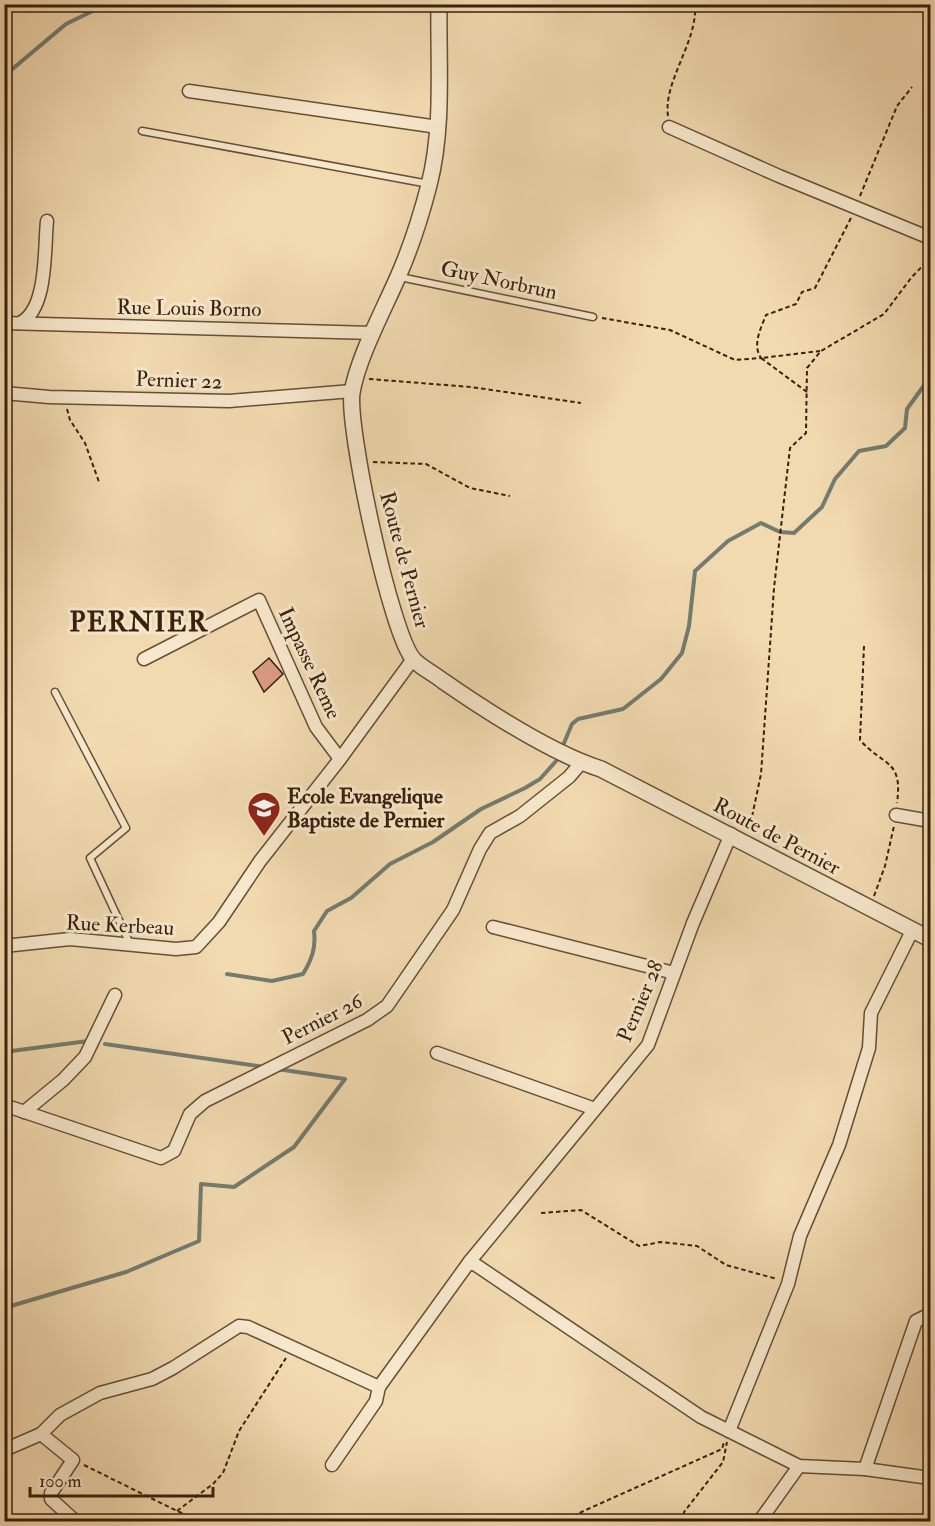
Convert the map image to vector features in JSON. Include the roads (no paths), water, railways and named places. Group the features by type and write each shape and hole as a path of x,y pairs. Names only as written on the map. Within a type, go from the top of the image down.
{"street":[{"name":"Route de Pernier","path":"439,4 438,127 429,184 398,276 373,333 355,384 351,416 358,461 395,620 413,659 492,713 581,763 601,769 731,834 930,939"},
{"path":"189,91 438,127"},
{"path":"669,127 779,176 927,237"},
{"path":"19,323 33,314 40,298 47,221"},
{"name":"Rue Louis Borno","path":"4,323 373,333"},
{"name":"Pernier 22","path":"4,393 229,401 355,384"},
{"name":"Impasse Reme","path":"144,659 259,600 316,727 340,759"},
{"name":"Rue Kerbeau","path":"4,946 70,939 176,950 196,947 219,922 260,861 340,759 413,659"},
{"name":"Pernier 26","path":"4,1105 161,1158 174,1151 190,1114 205,1101 367,1020 387,1006 453,910 480,849 490,833 520,816 569,777 581,763"},
{"path":"896,815 930,821"},
{"name":"Pernier 28","path":"332,1465 376,1401 379,1387 470,1261 648,1045 674,973 731,834"},
{"path":"494,927 674,973"},
{"path":"729,1431 788,1284 800,1236 839,1145 868,1047 871,1013 912,931"},
{"path":"24,1112 63,1080 85,1057 115,995"},
{"path":"437,1053 595,1109"},
{"path":"470,1261 701,1418 799,1466 865,1469 930,1478"},
{"path":"865,1469 916,1321 930,1314"},
{"path":"4,1450 41,1434 60,1415 100,1393 152,1379 239,1326 248,1327 379,1387"},
{"path":"41,1434 74,1460 51,1494 51,1499 76,1521"},
{"path":"759,1521 799,1466"}],"lane":[{"path":"142,131 429,184"},
{"name":"Guy Norbrun","path":"398,276 593,317"},
{"path":"55,692 126,828 90,858 130,944"}],"waterway":[{"path":"4,76 66,24 107,4"},
{"path":"564,743 572,724 578,719 623,709 661,679 682,653 689,626 695,571 728,541 761,523 780,532 794,533 822,507 835,479 859,451 886,446 905,428 907,409 930,377"},
{"path":"227,974 272,981 303,974 313,953 314,931 327,911 351,898 390,864 433,842 481,809 540,779 557,760"},
{"path":"4,1052 88,1041"},
{"path":"105,1044 264,1067"},
{"path":"4,1308 126,1272 199,1241 201,1184 234,1187 294,1147 345,1079 277,1069"}],"place":[{"name":"Ecole Evangelique Baptiste de Pernier","path":"264,837"}],"district":[{"name":"PERNIER","path":"139,622"}]}
